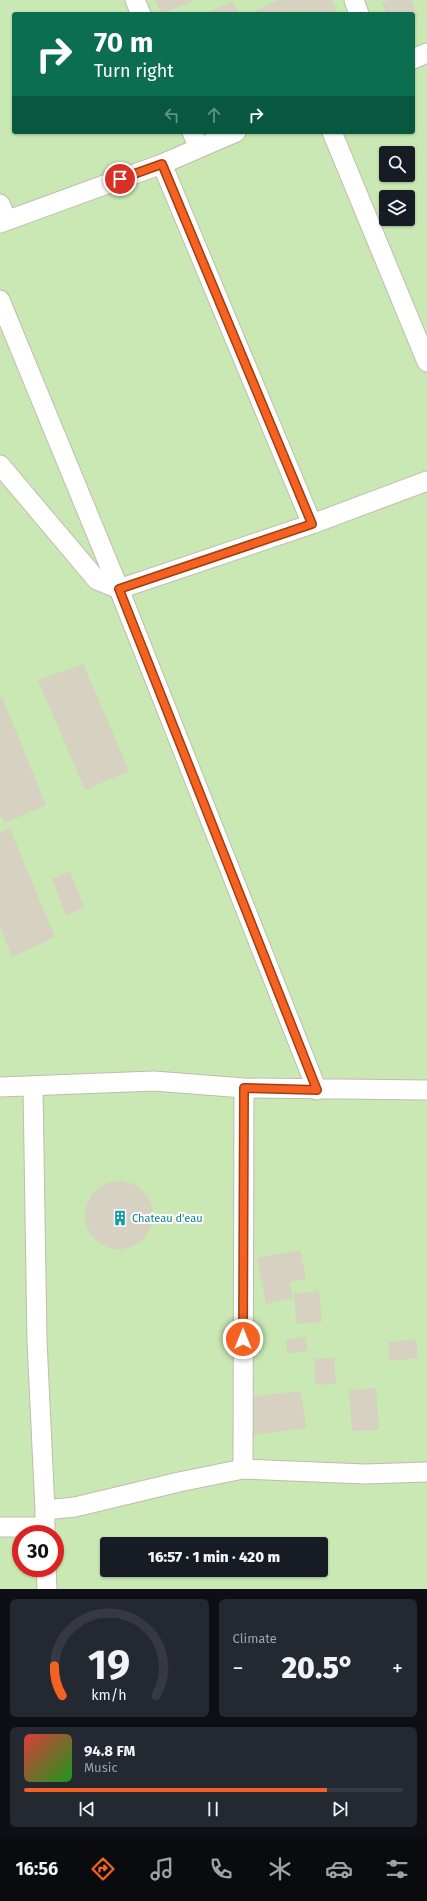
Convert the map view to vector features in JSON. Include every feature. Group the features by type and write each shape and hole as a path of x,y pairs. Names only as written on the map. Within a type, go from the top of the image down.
{"street":[{"path":"135,0 140,12"},
{"path":"354,0 358,12"},
{"path":"415,58 427,53"},
{"path":"2,215 162,164 196,140 226,134"},
{"path":"333,134 427,362"},
{"path":"162,164 312,524"},
{"path":"0,300 119,589 317,1090"},
{"path":"0,465 97,580 119,589 312,524 427,482"},
{"path":"0,1087 33,1087 154,1081 244,1088 317,1090 427,1090"},
{"path":"33,1087 37,1341 45,1524"},
{"path":"243,1469 244,1088"},
{"path":"0,1527 45,1524 75,1507 179,1482 243,1469 366,1474 427,1472"},
{"path":"46,1577 47,1589"}],"green space":[{"path":"0,0 427,0 427,1589 0,1589"}],"building":[{"path":"155,0 193,0 166,12 160,12"},
{"path":"279,0 332,0 337,12 252,12"},
{"path":"389,0 411,0 418,17 415,18 415,12 386,12 382,3"},
{"path":"233,1 238,12 211,12"},
{"path":"83,664 129,771 85,790 38,680"},
{"path":"2,697 46,805 5,823 0,812 0,698"},
{"path":"10,829 55,937 12,957 0,926 0,832"},
{"path":"70,871 84,907 66,916 52,879"},
{"name":"Chateau d'eau","path":"112,1181 126,1181 138,1186 148,1196 153,1208 153,1222 148,1234 138,1244 126,1249 112,1249 100,1244 90,1234 85,1222 85,1208 90,1196 100,1186"},
{"path":"300,1250 306,1279 290,1282 293,1298 266,1304 257,1258"},
{"path":"319,1291 322,1322 296,1324 294,1293"},
{"path":"305,1336 308,1350 288,1354 285,1341"},
{"path":"416,1339 418,1358 390,1361 388,1342"},
{"path":"334,1358 336,1384 316,1385 314,1359"},
{"path":"376,1388 379,1430 352,1431 349,1390"},
{"path":"301,1391 306,1428 253,1435 248,1397"}],"place":[{"name":"Chateau d'eau","path":"120,1218"}],"route":[{"path":"120,179 162,164 312,524 119,589 317,1090 244,1088 243,1339"}]}
